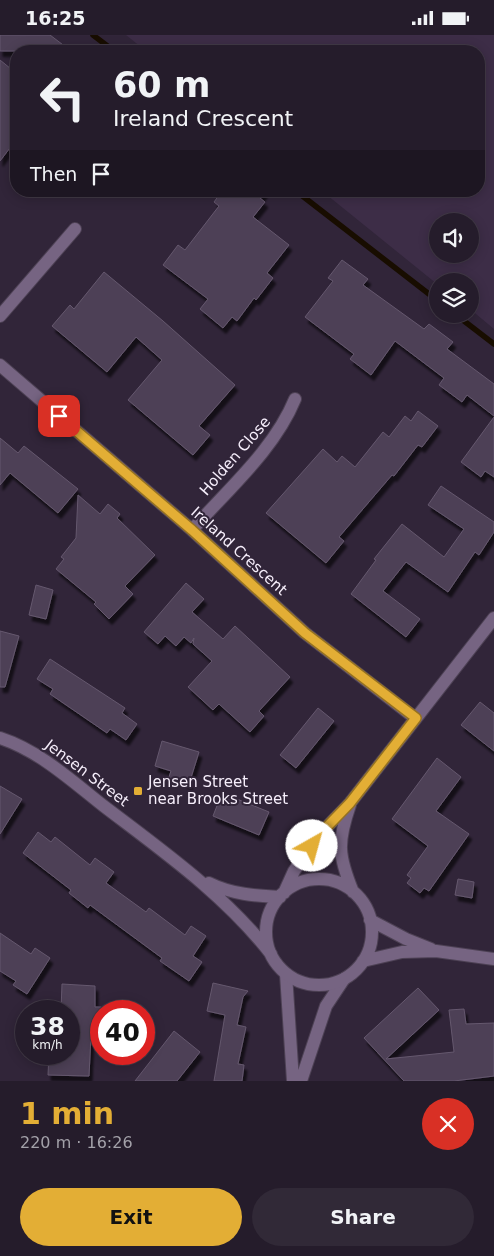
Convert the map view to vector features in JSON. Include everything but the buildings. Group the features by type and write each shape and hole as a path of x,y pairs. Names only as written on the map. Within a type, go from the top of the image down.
{"street":[{"path":"0,316 75,229"},
{"name":"Ireland Crescent","path":"0,365 192,530 305,633 416,718"},
{"name":"Holden Close","path":"192,530 274,438 286,420 295,399"},
{"path":"344,979 328,984 310,984 286,974 271,954 267,937 268,919 294,871 320,834 350,803 494,618"},
{"name":"Jensen Street","path":"0,739 19,746 48,763 198,878 253,931 271,954"},
{"path":"350,803 342,830 340,847 341,860 353,892"},
{"name":"Jensen Street","path":"198,878 221,889 282,895"},
{"path":"282,895 298,884 314,880 339,883 353,892 364,905 370,921 370,945 363,961 344,979 326,1006 302,1081"},
{"path":"370,921 436,951"},
{"path":"363,961 402,952 436,951 494,959"},
{"path":"286,974 293,1081"}],"shaded area":[{"path":"126,35 494,35 494,329 479,316 479,273 429,273 429,278 329,197 485,197 485,45 138,45"}],"waterway":[{"path":"93,35 106,45"},
{"path":"304,197 429,294"},
{"path":"467,323 494,344"}],"place":[{"name":"Jensen Street near Brooks Street","path":"138,791"}],"route":[{"path":"59,416 192,530 305,633 416,718 350,803 320,834 312,846"}]}
